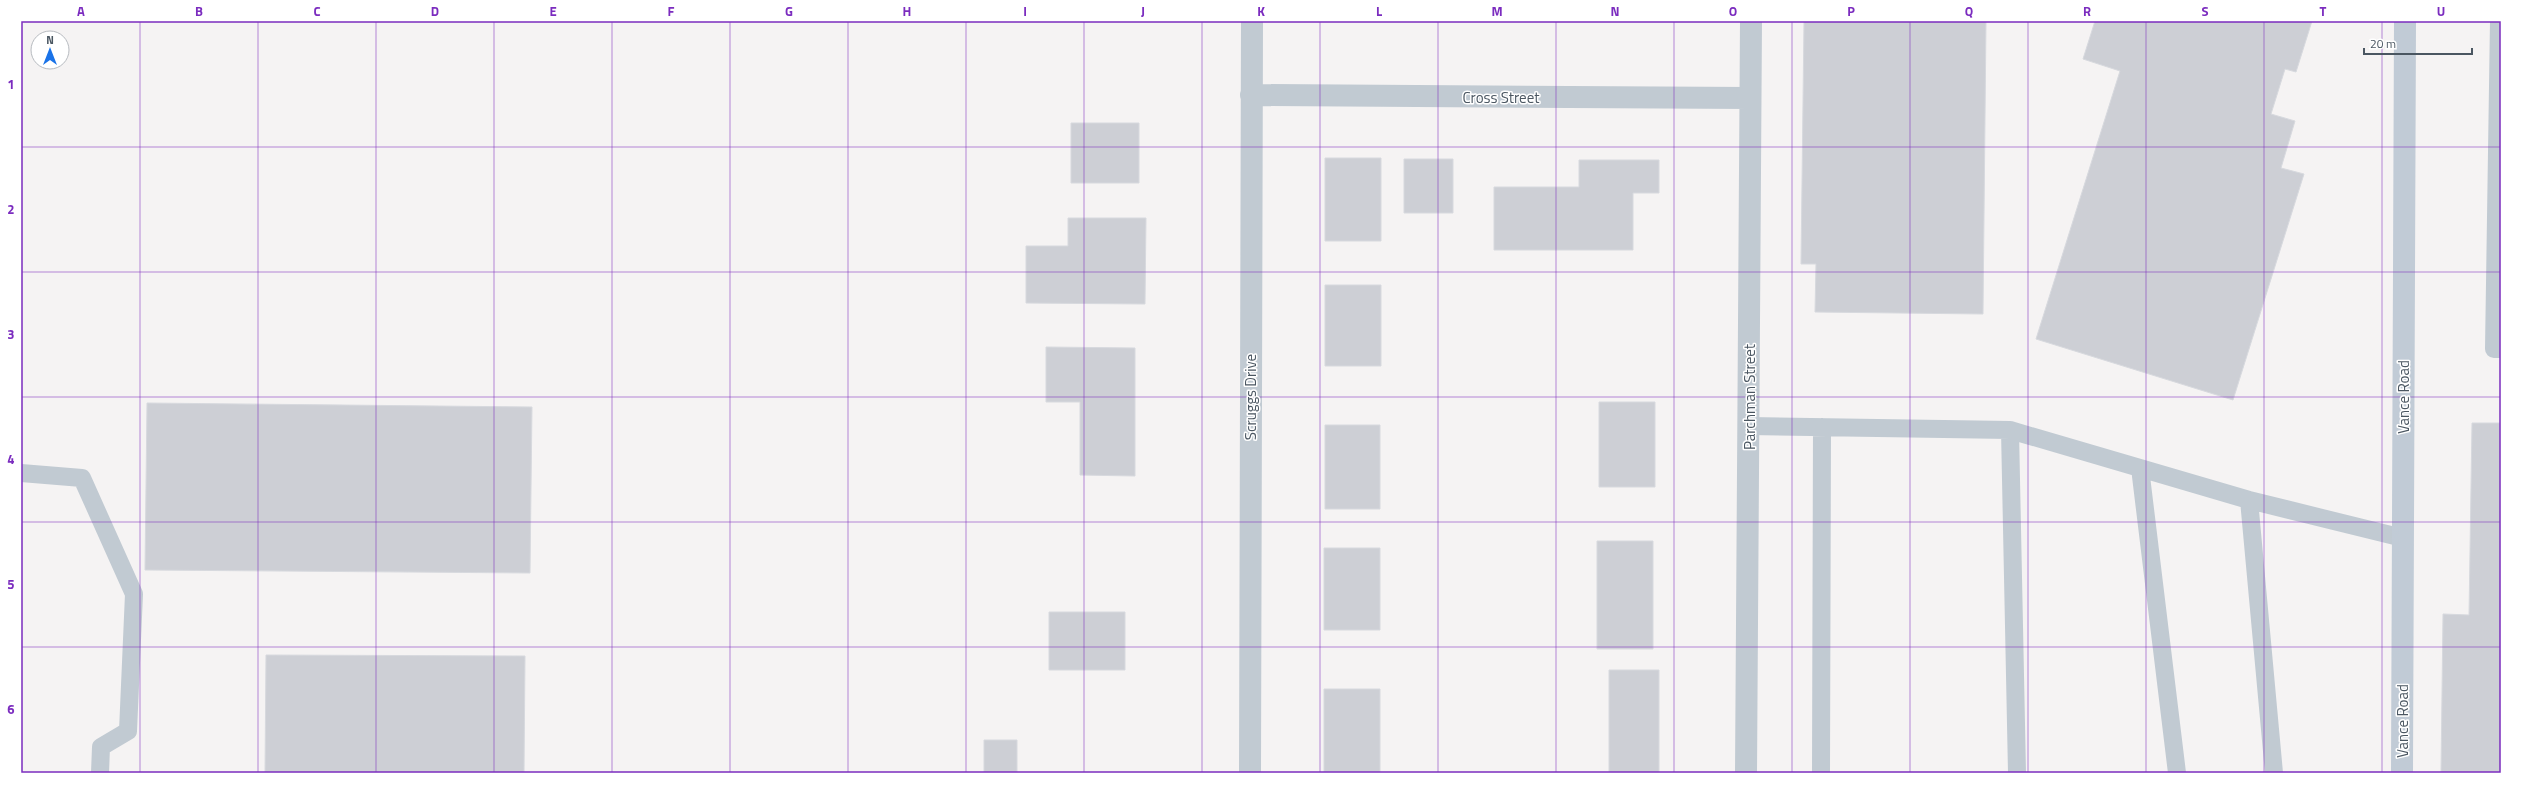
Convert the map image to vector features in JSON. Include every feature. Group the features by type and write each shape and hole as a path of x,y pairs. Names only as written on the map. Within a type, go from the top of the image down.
{"street":[{"name":"Scruggs Drive","path":"1250,773 1252,21"},
{"name":"Parchman Street","path":"1746,773 1751,21"},
{"name":"Vance Road","path":"2402,773 2405,21"},
{"name":"Cross Street","path":"1251,95 1750,98"}],"lane":[{"path":"2498,21 2498,234 2494,349 2501,349"},
{"path":"1748,426 2010,430 2249,500 2403,538"},
{"path":"1821,773 1822,427"},
{"path":"2010,430 2017,773"},
{"path":"2140,468 2177,773"},
{"path":"21,473 82,478 134,594 128,731 101,747 100,773"},
{"path":"2249,500 2274,773"}],"building":[{"path":"1804,21 1986,21 1983,314 1815,312 1816,264 1801,264"},
{"path":"2095,21 2312,21 2296,72 2285,69 2271,114 2295,121 2281,168 2304,174 2233,400 2036,339 2120,71 2083,59"},
{"path":"1071,123 1139,123 1139,183 1071,183"},
{"path":"1325,158 1381,158 1381,241 1325,241"},
{"path":"1404,159 1453,159 1453,213 1404,213"},
{"path":"1579,160 1659,160 1659,193 1633,193 1633,250 1494,250 1494,187 1579,187"},
{"path":"1068,218 1146,218 1145,304 1026,303 1026,246 1068,246"},
{"path":"1325,285 1381,285 1381,366 1325,366"},
{"path":"1046,347 1135,348 1135,476 1080,475 1080,402 1046,402"},
{"path":"1599,402 1655,402 1655,487 1599,487"},
{"path":"147,403 532,407 530,573 145,570"},
{"path":"2472,423 2501,423 2501,773 2441,773 2443,614 2469,615"},
{"path":"1325,425 1380,425 1380,509 1325,509"},
{"path":"1597,541 1653,541 1653,649 1597,649"},
{"path":"1324,548 1380,548 1380,630 1324,630"},
{"path":"1049,612 1125,612 1125,670 1049,670"},
{"path":"266,655 525,656 524,773 265,773"},
{"path":"1609,670 1659,670 1659,773 1609,773"},
{"path":"1324,689 1380,689 1380,772 1324,772"},
{"path":"984,740 1017,740 1017,773 984,773"}]}
